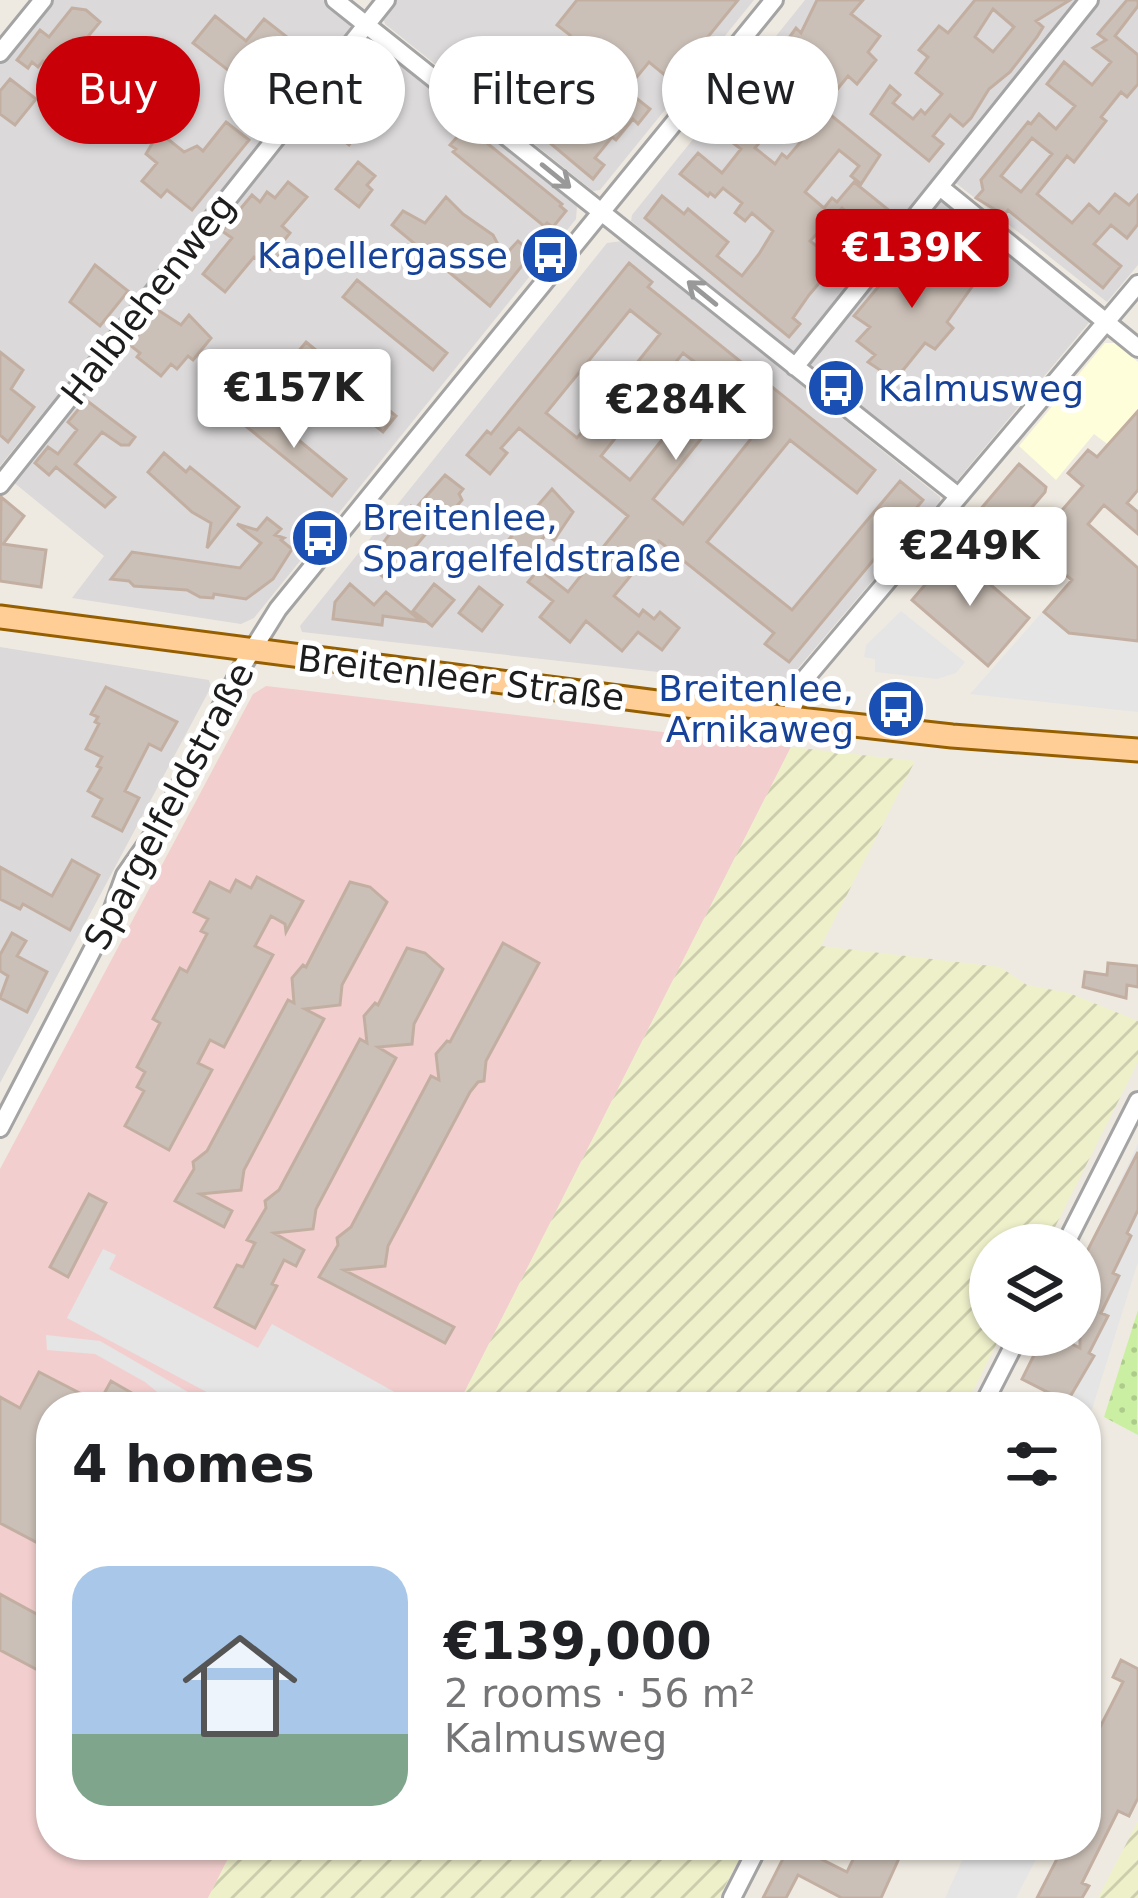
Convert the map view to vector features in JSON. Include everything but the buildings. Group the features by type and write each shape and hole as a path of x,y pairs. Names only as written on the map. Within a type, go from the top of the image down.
{"main road":[{"name":"Breitenleer Straße","path":"0,617 790,718 1138,749"}],"street":[{"path":"0,53 44,0"},
{"path":"335,0 958,496"},
{"name":"Halblehenweg","path":"0,485 386,0"},
{"name":"Spargelfeldstraße","path":"0,1128 112,914 125,875 158,828 278,609 774,0"},
{"path":"795,367 1089,0"},
{"path":"940,187 1138,348"},
{"path":"790,718 803,681 1138,284"},
{"path":"1076,1224 1138,1101"},
{"path":"990,1392 1008,1356"},
{"path":"732,1898 751,1860"}],"shaded area":[{"path":"49,0 323,0 349,21 351,32 348,36 224,36 224,144 260,144 0,466 0,60"},
{"path":"393,0 754,0 725,36 662,36 662,114 638,143 638,36 429,36 429,59 385,24 382,13"},
{"path":"805,0 1078,0 793,352 631,221 689,144 838,144 838,36 776,36"},
{"path":"1098,0 1138,0 1138,265 1107,302 952,180"},
{"path":"405,64 429,84 429,144 502,144 577,206 576,219 254,618 241,624 72,598 104,556 7,477 277,144 405,144"},
{"path":"534,144 637,144 600,190 593,191"},
{"path":"938,196 1092,319 955,483 806,362"},
{"path":"622,241 940,501 783,686 302,632 300,626 607,243"},
{"path":"1105,343 1116,343 1138,362 1138,467 1094,434 1056,480 1019,446"},
{"path":"901,611 965,662 956,673 937,679 875,672 875,659 864,657 866,645"},
{"path":"1043,611 1069,633 1138,641 1138,712 970,694"},
{"path":"0,647 209,680 211,687 0,1083"},
{"path":"266,686 791,747 465,1392 36,1392 36,1860 227,1860 208,1898 0,1898 0,1169 253,694"},
{"path":"791,747 915,761 821,946 1000,967 1027,985 1069,993 1138,1021 1138,1062 1057,1224 969,1224 969,1356 990,1356 972,1392 465,1392"},
{"path":"1138,1144 1138,1262 1097,1392 1045,1392 1022,1379 1034,1356 1101,1356 1099,1224"},
{"path":"103,1249 116,1255 109,1269 258,1348 272,1324 395,1392 207,1392 67,1318"},
{"path":"46,1335 100,1341 188,1392 157,1392 95,1354 47,1350"},
{"path":"1138,1821 1138,1898 1098,1898"},
{"path":"227,1860 738,1860 719,1898 208,1898"},
{"path":"962,1860 1035,1860 1016,1898 945,1898"}],"green space":[{"path":"1138,1310 1137,1421 1138,1435 1104,1417"}],"place":[{"name":"Kapellergasse","path":"550,255"},
{"name":"Kalmusweg","path":"836,388"},
{"name":"Breitenlee, Spargelfeldstraße","path":"320,538"},
{"name":"Breitenlee, Arnikaweg","path":"896,709"}]}
